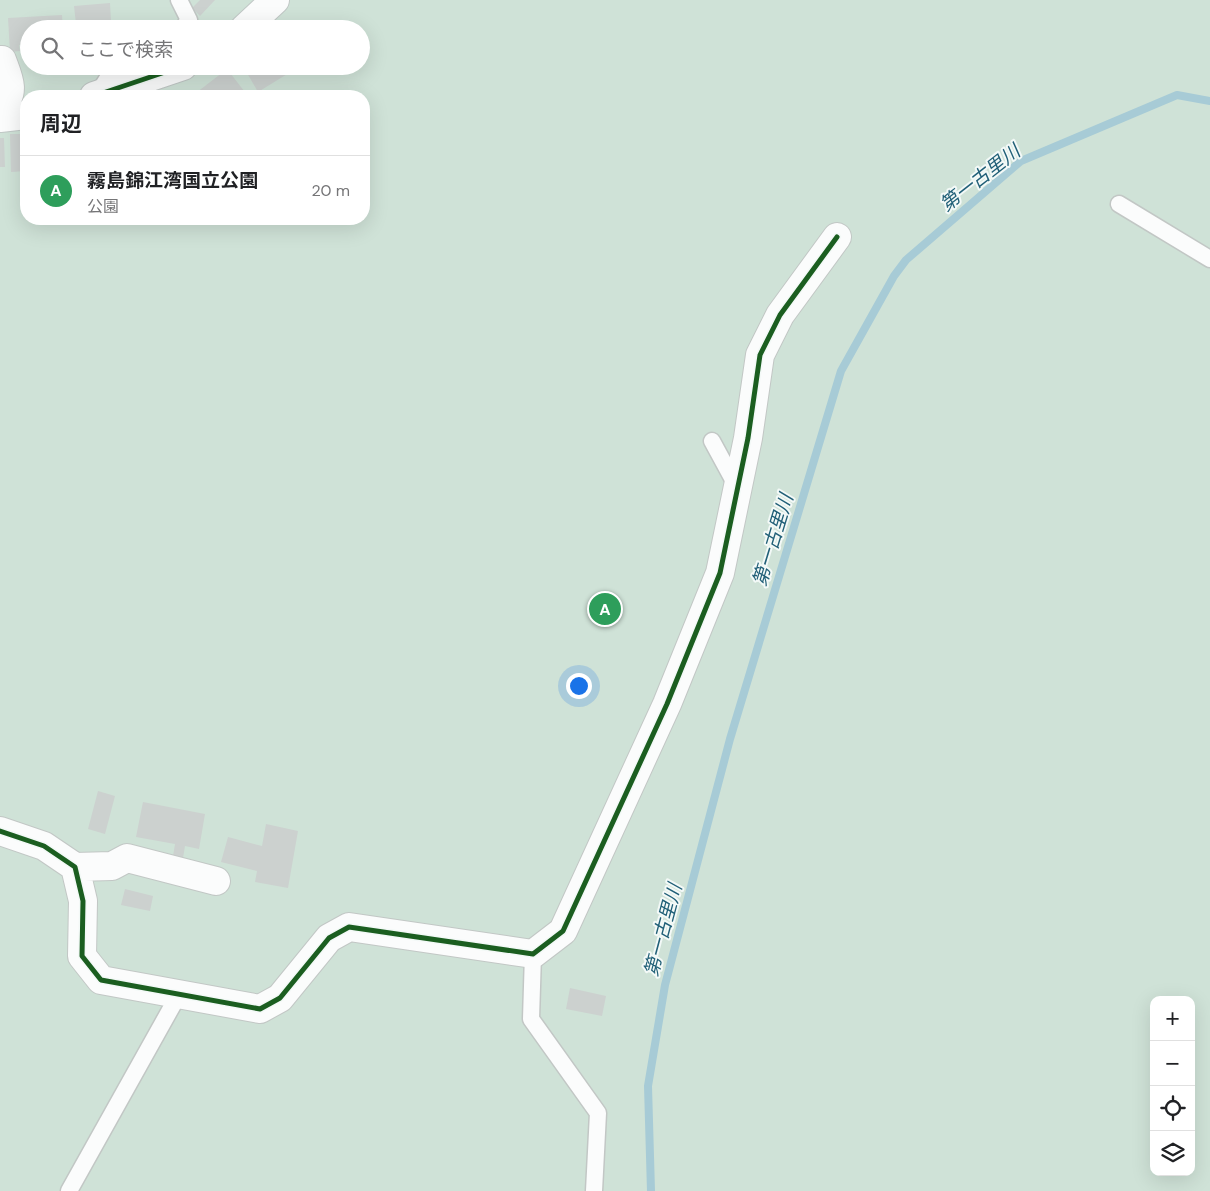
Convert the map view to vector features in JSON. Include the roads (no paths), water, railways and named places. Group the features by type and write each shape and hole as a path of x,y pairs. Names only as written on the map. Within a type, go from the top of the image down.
{"street":[{"path":"253,20 274,0"},
{"path":"0,104 9,96 11,85 2,60"},
{"path":"113,90 157,75"},
{"path":"0,118 20,116"},
{"path":"75,867 83,901 82,956 101,980 260,1009 280,998 328,938 349,927 533,954 563,931 667,704 720,573 748,438 760,355 780,315 837,237"},
{"path":"0,831 44,846 75,867 112,866 127,858 216,881"}],"lane":[{"path":"179,0 189,20"},
{"path":"100,90 111,75"},
{"path":"1119,204 1210,259"},
{"path":"712,441 738,488"},
{"path":"533,954 532,1019 598,1113 594,1191"},
{"path":"69,1191 179,994"}],"waterway":[{"name":"第一古里川","path":"651,1191 648,1086 665,985 730,739 841,371 894,276 906,260 1021,161 1177,95 1210,101"}],"place":[{"name":"霧島錦江湾国立公園","path":"605,609"}]}
